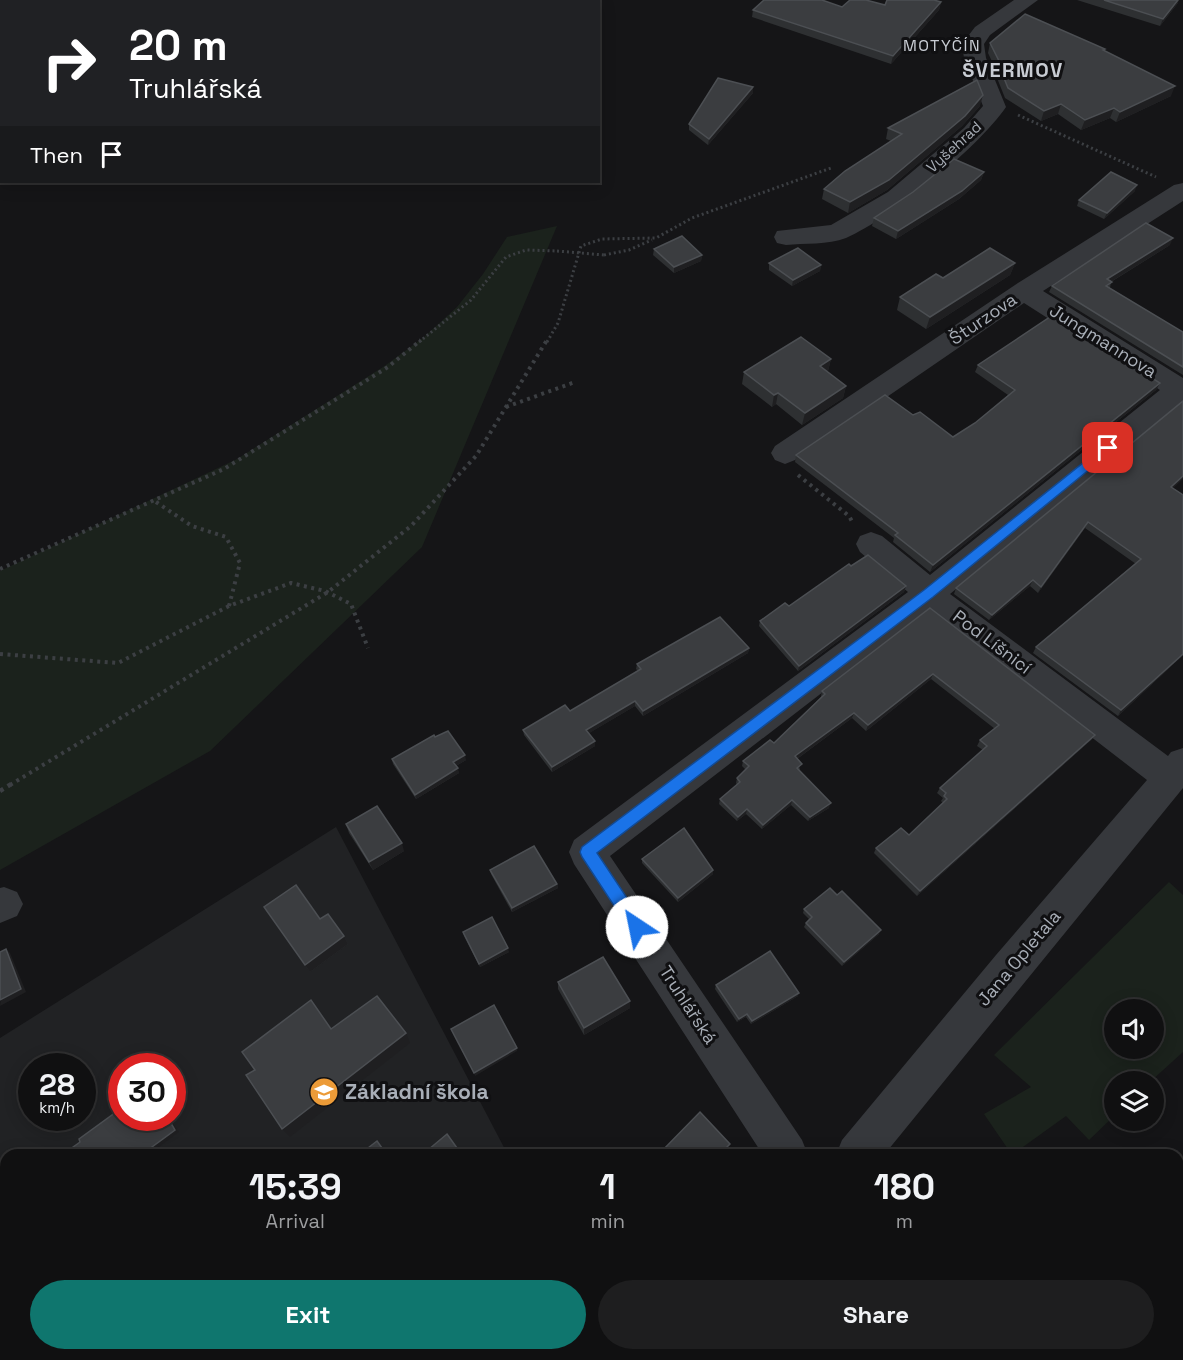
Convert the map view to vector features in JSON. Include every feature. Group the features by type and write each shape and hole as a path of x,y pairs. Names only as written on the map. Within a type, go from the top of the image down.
{"street":[{"name":"Vyšehrad","path":"786,237 837,232 897,197 972,133 995,107 975,58 973,44 982,31 1028,0"},
{"name":"Šturzova","path":"785,453 1024,291 1183,190"},
{"name":"Jungmannova","path":"1024,291 1181,390"},
{"name":"Truhlářská","path":"783,1149 587,852 928,594 1181,390"},
{"name":"Pod Líšnicí","path":"871,544 916,581 928,594 1177,771"},
{"name":"Jana Opletala","path":"862,1149 1010,968 1177,771"}],"path":[{"path":"995,107 1080,142 1183,190"},
{"path":"0,569 224,469 388,367 471,300 506,256 526,250 604,255 629,250 692,218 831,168"},
{"path":"0,791 328,592 411,526 476,456 558,323 581,246 602,239 656,238"},
{"path":"506,408 525,398 559,389 575,381"},
{"path":"785,453 776,458 849,516 855,528 871,544"},
{"path":"155,501 192,526 226,537 240,563 229,606"},
{"path":"0,654 118,663 229,606 291,583 328,592 351,604 368,648"}],"shaded area":[{"path":"557,226 422,547 210,751 0,870 0,571 237,459 383,367 423,338 457,307 483,274 507,237"},
{"name":"Základní škola","path":"336,827 505,1149 0,1149 0,1038"},
{"path":"1169,882 1183,895 1183,1052 1162,1071 1104,1071 1104,1126 1089,1140 1066,1116 1020,1149 1008,1149 984,1114 1031,1087 994,1055"}],"building":[{"path":"764,0 822,0 842,7 850,0 866,0 885,5 887,0 941,2 893,56 753,10"},
{"path":"1104,0 1178,0 1163,19"},
{"path":"1025,14 1105,49 1103,50 1175,86 1120,112 1114,108 1085,120 1061,104 1044,111 1008,88 1000,68 1002,67 990,43"},
{"path":"718,78 753,87 709,139 689,124"},
{"path":"977,80 983,95 965,116 889,180 850,202 824,189 845,171 902,134 888,128"},
{"path":"954,159 984,172 962,191 898,231 874,218 913,192"},
{"path":"1111,172 1137,185 1107,213 1079,200"},
{"path":"1146,223 1173,238 1107,279 1112,282 1106,286 1183,332 1183,367 1052,286"},
{"path":"682,236 702,255 674,267 654,249"},
{"path":"798,248 821,265 793,280 769,263"},
{"path":"990,248 1015,263 930,317 900,297 936,274 943,278"},
{"path":"1053,315 1160,383 933,565 895,535 898,533 796,455 885,395 913,415 920,412 953,437 975,423 1015,390 978,365"},
{"path":"801,337 831,359 820,366 846,386 805,413 778,393 774,395 744,372"},
{"path":"1183,401 1183,476 1171,487 1183,495 1183,654 1121,710 1036,647 1141,559 1088,522 1041,587 1033,580 992,615 956,588"},
{"path":"868,555 906,586 799,666 760,621 785,603 789,606 849,564 851,566"},
{"path":"930,608 1095,735 920,891 876,848 901,828 909,835 947,799 944,796 946,793 940,788 987,746 980,740 999,725 933,674 868,725 854,713 795,756 802,764 797,768 831,803 810,817 792,800 763,825 747,809 738,817 720,799 740,782 737,778 749,766 743,761 770,740 774,743 825,694 822,691"},
{"path":"720,617 749,648 643,711 635,701 586,730 595,741 552,767 523,730 565,705 570,711 641,669 637,664"},
{"path":"448,731 465,755 453,762 458,768 415,795 392,759 434,735 435,737"},
{"path":"377,806 402,843 369,862 346,824"},
{"path":"684,828 713,870 678,898 642,859"},
{"path":"534,846 557,884 512,908 490,870"},
{"path":"296,885 320,919 328,914 344,936 305,965 264,907"},
{"path":"830,888 837,895 842,891 881,930 844,962 806,923 812,917 804,909"},
{"path":"492,917 508,948 479,964 463,932"},
{"path":"6,949 21,989 0,1000 0,952"},
{"path":"770,951 799,993 752,1021 747,1014 739,1019 716,985"},
{"path":"603,957 630,1001 584,1028 558,982"},
{"path":"377,996 406,1033 282,1129 246,1075 255,1070 242,1052 311,1000 331,1029"},
{"path":"494,1005 517,1048 474,1073 451,1029"},
{"path":"700,1112 730,1144 725,1149 664,1149"},
{"path":"108,1118 108,1131 174,1131 149,1149 70,1149 80,1142 79,1139 90,1131 96,1131 96,1127"},
{"path":"447,1134 458,1149 429,1149"},
{"path":"377,1141 383,1149 367,1149"}],"place":[{"name":"Základní škola","path":"324,1092"}],"district":[{"name":"MOTYČÍN","path":"942,45"},
{"name":"ŠVERMOV","path":"1013,70"}],"route":[{"path":"637,927 587,852 928,594 1108,448"}]}
